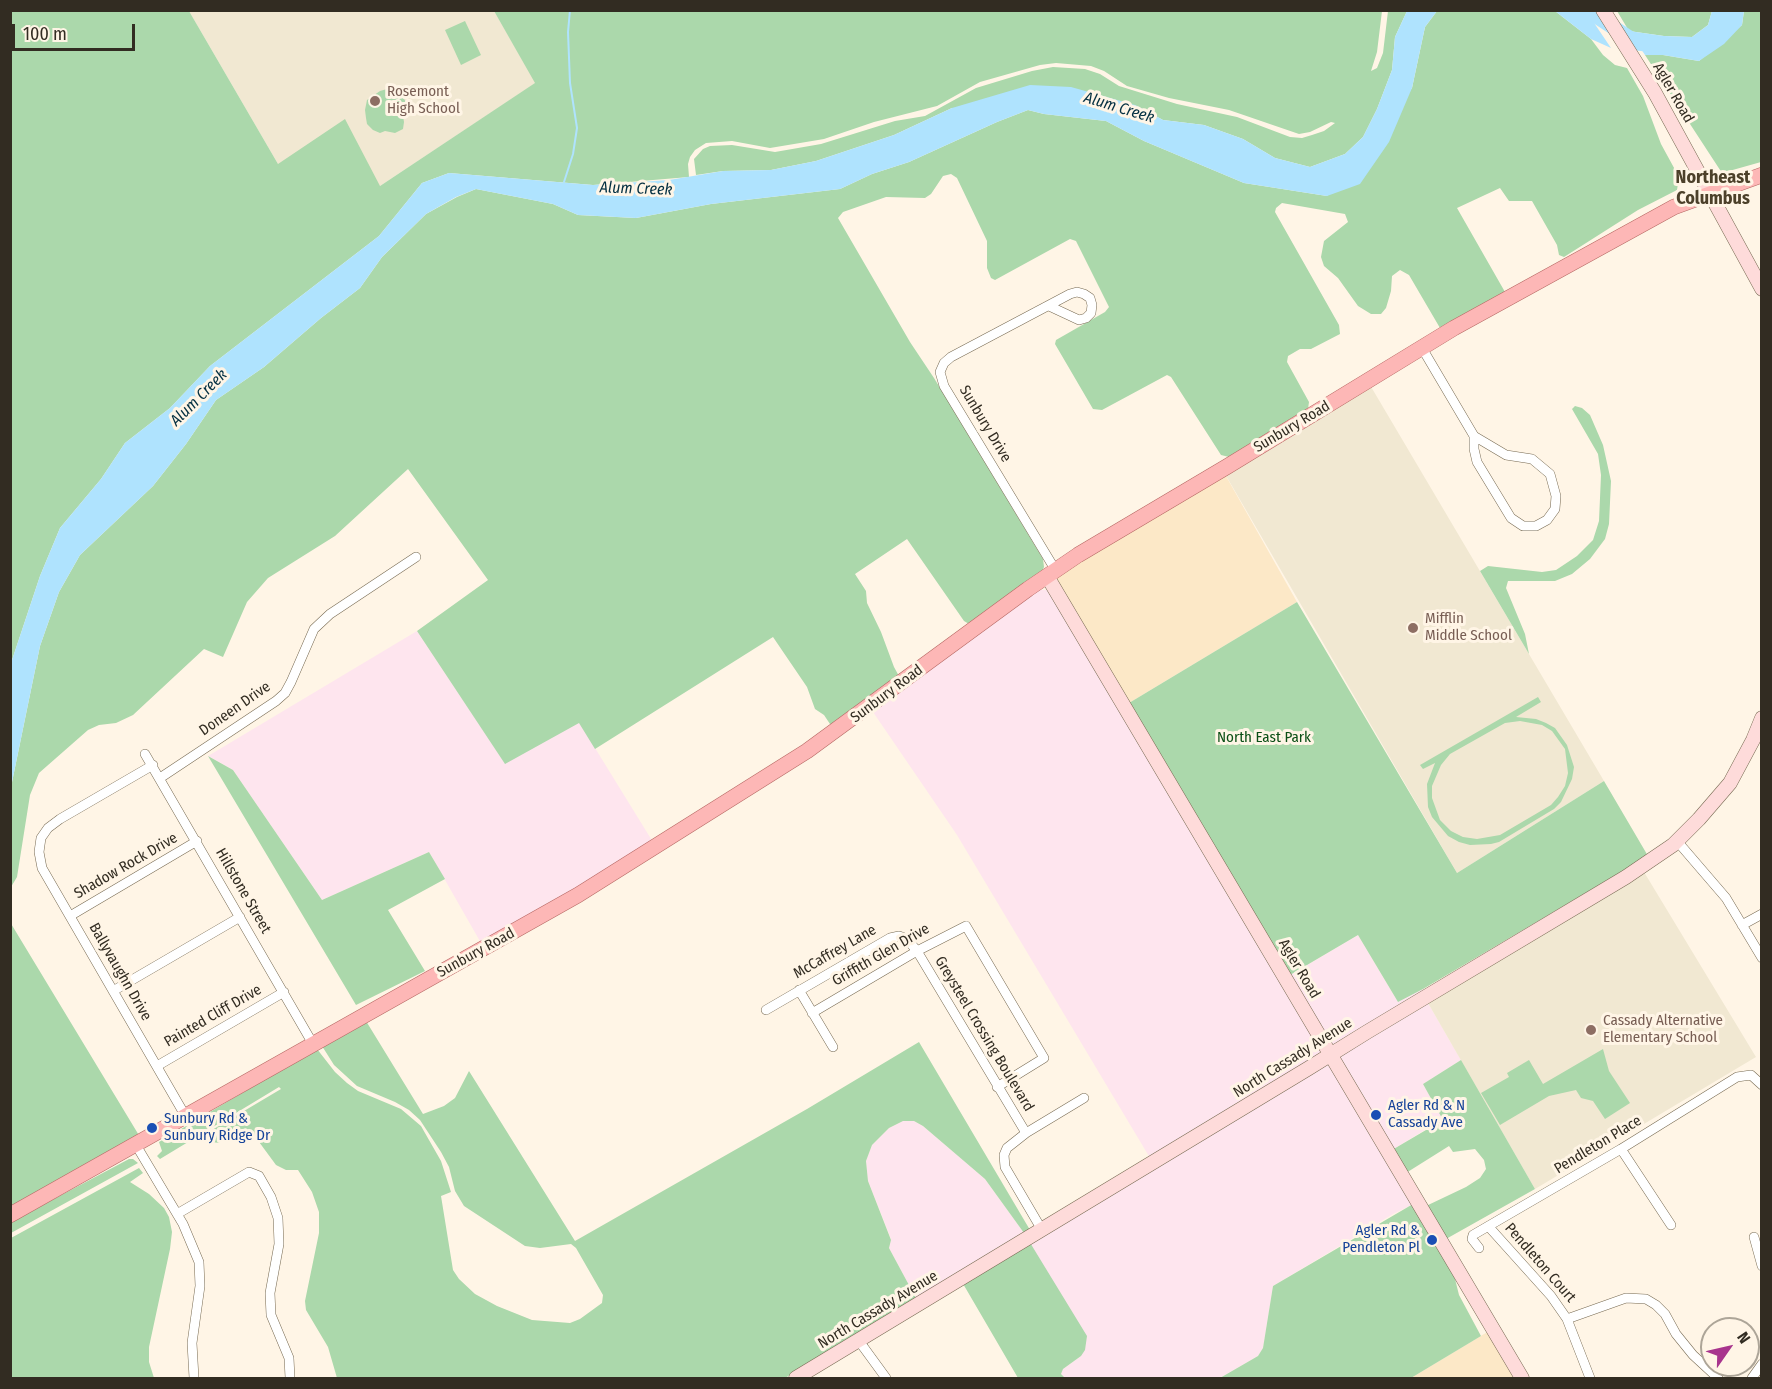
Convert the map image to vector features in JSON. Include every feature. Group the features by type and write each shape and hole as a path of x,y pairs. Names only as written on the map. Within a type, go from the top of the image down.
{"main road":[{"name":"Agler Road","path":"1603,10 1655,93 1710,194"},
{"name":"Sunbury Road","path":"10,1215 578,895 736,797 841,728 1078,555 1422,348 1674,207 1761,175"},
{"path":"1710,194 1761,289"},
{"name":"Agler Road","path":"1051,573 1522,1378"},
{"name":"North Cassady Avenue","path":"796,1378 1626,877 1677,841 1700,819 1730,783 1753,740 1761,718"}],"street":[{"name":"Sunbury Drive","path":"1049,306 951,357 944,363 940,372 944,386 1051,573"},
{"path":"1422,348 1474,436 1506,455 1532,459 1550,474 1556,496 1555,509 1547,520 1536,526 1523,526 1511,518 1478,462 1474,449 1474,436"},
{"name":"Doneen Drive","path":"160,778 276,701 285,693 291,682 314,629 330,614 416,557"},
{"name":"Hillstone Street","path":"145,754 313,1044"},
{"name":"Ballyvaughn Drive","path":"153,765 48,828 41,838 39,852 42,868 186,1117"},
{"name":"Shadow Rock Drive","path":"70,916 197,841"},
{"path":"1677,841 1726,898 1761,958"},
{"path":"1743,925 1761,914"},
{"path":"113,991 240,917"},
{"name":"Griffith Glen Drive","path":"812,1012 916,951 966,926 1044,1058 997,1087"},
{"name":"McCaffrey Lane","path":"766,1010 890,938 899,936 907,939 916,951"},
{"name":"Greysteel Crossing Boulevard","path":"916,951 1026,1133"},
{"path":"799,990 833,1047"},
{"name":"Painted Cliff Drive","path":"157,1066 284,992"},
{"name":"Pendleton Place","path":"1479,1248 1472,1239 1473,1235 1621,1149 1737,1077 1751,1076 1761,1085"},
{"path":"1042,1230 1005,1167 1004,1155 1007,1148 1026,1133 1084,1098"},
{"path":"136,1144 195,1249 201,1273 193,1336 194,1378"},
{"path":"1621,1149 1671,1225"},
{"path":"177,1214 249,1172 259,1176 271,1197 278,1218 279,1244 270,1293 271,1315 289,1358 290,1378"},
{"name":"Pendleton Court","path":"1489,1227 1551,1296 1567,1319 1590,1378"},
{"path":"1754,1237 1761,1266"},
{"name":"Pendleton Court","path":"1567,1319 1626,1298 1646,1299 1665,1314 1676,1334 1693,1355 1718,1378"},
{"path":"859,1341 886,1378"},
{"path":"1752,1378 1761,1364"}],"shaded area":[{"name":"Rosemont High School","path":"189,11 494,11 536,83 380,186 278,164"},
{"name":"Mifflin Middle School","path":"1370,385 1604,781 1457,873 1225,474"},
{"path":"1222,469 1297,602 1129,703 1050,575"},
{"path":"1040,590 1051,592 1282,980 1358,935 1398,1002 1423,989 1428,1003 1461,1060 1423,1084 1443,1119 1392,1150 1422,1200 1393,1214 1273,1286 1263,1348 1258,1356 1220,1378 1065,1378 1061,1374 1063,1369 1081,1356 1029,1241 917,1300 889,1248 891,1239 868,1181 866,1161 872,1145 889,1128 903,1121 914,1121 923,1126 985,1179 1024,1233 1150,1158 957,835 873,712"},
{"path":"417,631 505,763 579,722 656,847 485,950 429,852 322,900 233,770 208,756"},
{"name":"Cassady Alternative Elementary School","path":"1644,872 1756,1057 1535,1189 1428,1003"},
{"path":"1489,1331 1517,1378 1411,1378"}],"green space":[{"path":"11,11 189,11 278,164 345,119 380,186 535,83 494,11 1382,11 1377,52 1371,71 1377,68 1383,53 1388,11 1407,11 1395,37 1392,70 1363,137 1345,154 1310,167 1275,158 1243,139 1204,125 1163,120 1135,105 952,108 894,135 816,161 771,170 723,171 696,175 694,159 703,149 710,146 732,145 775,152 821,144 895,121 925,116 976,88 1053,67 1085,69 1100,74 1119,86 1177,104 1237,117 1290,137 1302,138 1312,135 1324,131 1335,123 1331,122 1310,132 1299,134 1229,110 1169,98 1127,86 1104,71 1091,66 1056,63 1040,65 980,82 937,106 874,122 824,139 770,148 732,141 706,143 695,150 690,157 689,177 593,185 449,173 422,183 379,236 210,366 170,408 125,443 101,479 60,528 40,576 11,663"},
{"path":"1437,11 1555,11 1591,39 1603,55 1615,65 1627,68 1643,96 1661,144 1679,177 1677,190 1638,210 1564,257 1559,255 1557,245 1532,201 1509,201 1500,188 1457,208 1505,292 1440,328 1409,275 1400,270 1392,276 1391,291 1386,308 1381,314 1371,314 1358,306 1338,278 1324,266 1321,257 1324,241 1348,222 1345,214 1282,203 1275,212 1339,325 1340,334 1311,349 1300,349 1288,356 1287,362 1309,402 1308,409 1229,457 1221,455 1171,377 1167,375 1102,410 1093,409 1055,344 1056,340 1105,312 1109,307 1076,241 1070,239 995,280 991,278 987,268 987,241 957,178 951,174 943,176 931,194 925,198 886,197 843,212 838,218 910,342 1043,559 1042,572 969,624 964,621 907,539 855,574 866,591 867,603 900,678 832,727 824,715 815,709 807,687 773,637 595,749 579,723 505,764 417,631 488,580 408,469 335,536 268,578 247,602 223,657 204,649 133,715 116,723 99,725 88,730 39,773 30,795 17,877 11,887 11,787 40,646 59,592 80,555 153,486 186,444 216,400 264,367 360,288 382,257 426,214 476,189 553,204 578,215 636,218 711,204 840,189 872,174 909,162 1028,110 1106,121 1144,141 1244,183 1327,196 1412,88 1425,27"},
{"path":"1617,11 1712,11 1708,25 1692,37 1629,31"},
{"path":"1744,11 1761,11 1761,162 1722,173 1645,55 1663,55 1699,61 1742,25"},
{"path":"465,21 481,55 461,65 445,30"},
{"path":"387,89 394,93 400,92 407,104 402,110 403,129 395,133 385,131 380,133 367,124 365,110 367,100"},
{"path":"1575,406 1582,408 1590,415 1603,445 1611,481 1609,524 1605,539 1590,559 1572,574 1555,581 1508,581 1506,588 1525,634 1529,654 1480,571 1488,566 1542,572 1556,570 1577,556 1593,540 1599,521 1601,475 1598,454 1572,409"},
{"name":"North East Park","path":"1297,602 1457,873 1604,781 1648,856 1398,1002 1358,935 1290,975 1129,703"},
{"path":"1538,697 1541,702 1516,717 1536,719 1555,728 1567,745 1574,767 1572,779 1561,802 1554,809 1499,842 1470,845 1448,836 1432,817 1428,807 1427,784 1435,763 1423,769 1420,765","holes":["1520,721 1542,725 1552,731 1565,749 1568,773 1565,786 1558,797 1551,805 1500,835 1477,839 1463,837 1451,831 1440,820 1432,798 1432,786 1441,765 1450,754 1505,723"]},
{"path":"208,756 233,770 322,900 429,852 445,879 388,910 425,971 356,1005"},
{"path":"10,922 140,1137 10,1209"},
{"path":"366,1021 423,1114 444,1106 455,1098 469,1071 575,1241 807,1109 919,1042 1030,1230 1024,1233 985,1179 923,1126 914,1121 903,1121 889,1128 872,1145 866,1161 868,1181 891,1240 889,1248 917,1300 785,1378 337,1378 328,1347 306,1310 305,1301 319,1233 319,1212 312,1192 298,1170 286,1170 276,1165 251,1131 244,1131 219,1143 212,1142 212,1130 281,1089 279,1087 160,1159 157,1156 162,1151 159,1142 317,1049 347,1083 358,1091 401,1109 421,1126 441,1161 451,1192 441,1196 453,1270 475,1294 532,1320 570,1323 580,1319 602,1303 603,1295 576,1248 571,1244 540,1248 525,1246 464,1206 455,1191 449,1167 420,1120 395,1102 357,1086 334,1065 322,1046"},
{"path":"1603,1049 1609,1071 1630,1103 1605,1119 1593,1101 1581,1098 1576,1090 1549,1096 1500,1125 1481,1093 1509,1077 1507,1073 1529,1060 1543,1084"},
{"path":"1461,1060 1535,1189 1446,1239 1426,1206 1480,1178 1486,1169 1484,1160 1475,1149 1453,1152 1449,1146 1406,1173 1392,1150 1443,1120 1423,1084"},
{"path":"129,1159 138,1163 11,1233 11,1222"},
{"path":"139,1168 143,1173 130,1182 149,1194 164,1208 169,1217 172,1232 149,1347 149,1362 154,1378 11,1378 11,1238"},
{"path":"1413,1204 1454,1275 1459,1295 1481,1336 1411,1378 1220,1378 1258,1356 1263,1348 1273,1286"},
{"path":"1029,1241 1087,1336 1085,1350 1081,1356 1063,1369 1061,1374 1065,1378 1018,1378 962,1282"}],"water":[{"path":"1407,11 1437,11 1425,27 1412,88 1389,142 1360,184 1327,196 1244,183 1144,141 1106,121 1028,110 909,162 872,174 840,189 711,204 636,218 578,215 553,204 476,189 456,197 426,214 382,257 360,288 264,367 216,400 186,444 153,486 80,555 59,592 40,646 11,787 11,663 40,576 60,528 101,479 125,443 170,408 210,366 379,236 422,183 449,173 593,185 669,180 723,171 771,170 816,161 894,135 952,108 1030,85 1071,87 1135,105 1163,120 1204,125 1243,139 1275,158 1310,167 1345,154 1363,137 1392,70 1395,37"},
{"path":"1555,11 1586,11 1611,48 1591,39"},
{"path":"1712,11 1744,11 1742,25 1724,44 1699,61 1663,55 1645,55 1629,31 1692,37 1708,25"}],"waterway":[{"path":"564,182 573,154 577,128 570,83 568,32 570,10"},
{"name":"Alum Creek","path":"1587,10 1637,43 1656,45"}],"place":[{"name":"Rosemont High School","path":"375,101"},
{"name":"Mifflin Middle School","path":"1413,628"},
{"name":"Cassady Alternative Elementary School","path":"1591,1030"},
{"name":"Agler Rd & N Cassady Ave","path":"1376,1115"},
{"name":"Sunbury Rd & Sunbury Ridge Dr","path":"152,1128"},
{"name":"Agler Rd & Pendleton Pl","path":"1432,1240"}],"district":[{"name":"Northeast Columbus","path":"1713,188"}]}
